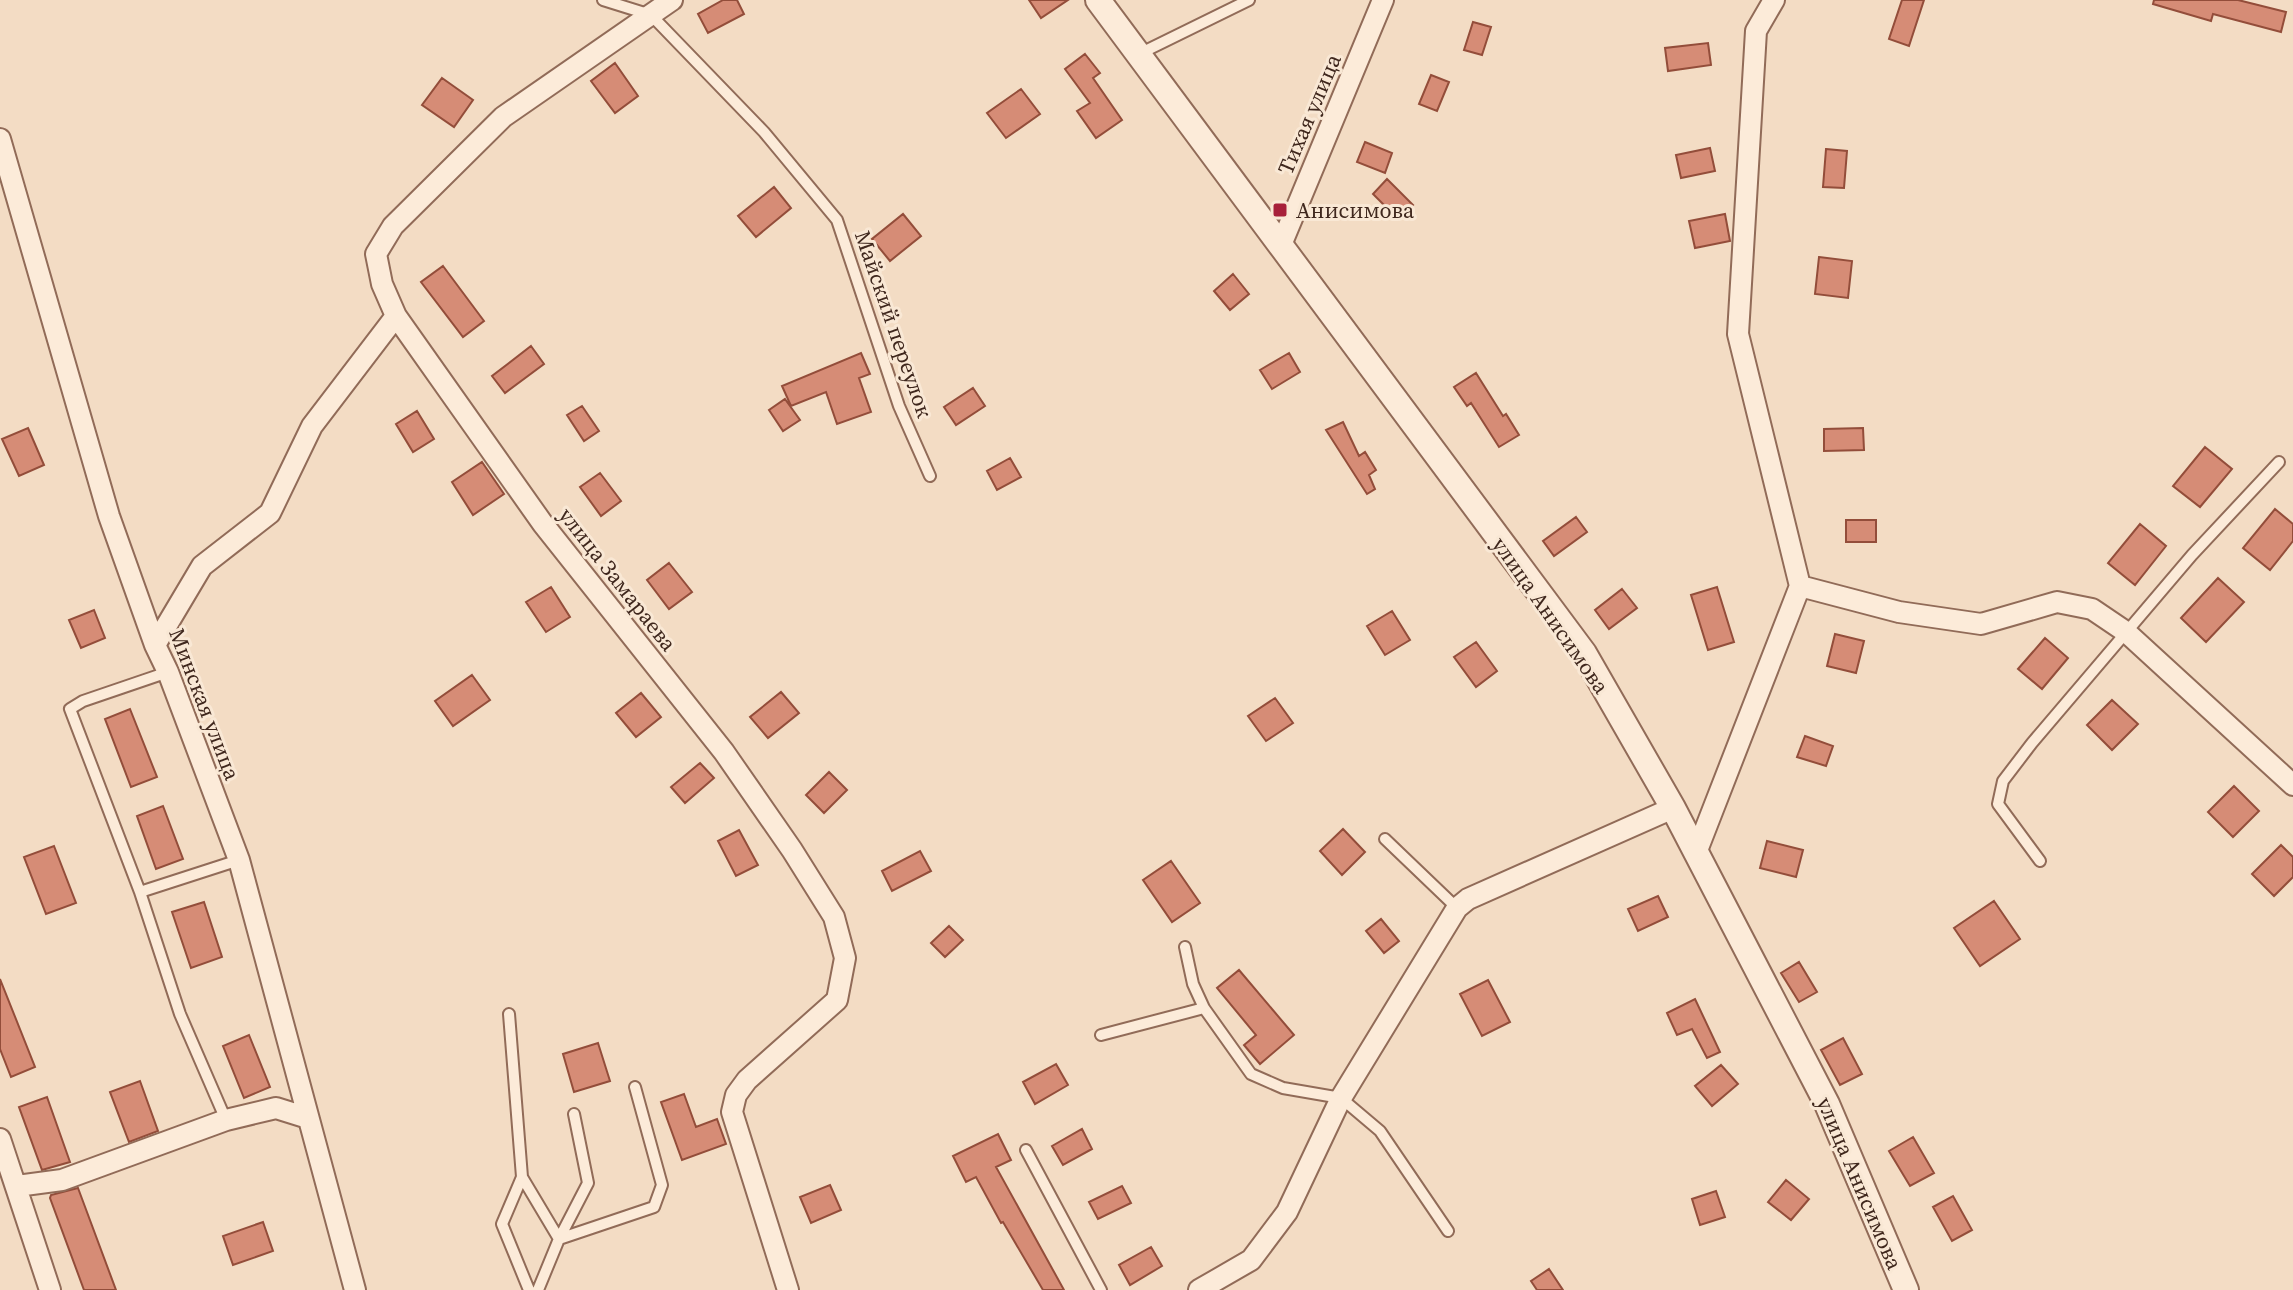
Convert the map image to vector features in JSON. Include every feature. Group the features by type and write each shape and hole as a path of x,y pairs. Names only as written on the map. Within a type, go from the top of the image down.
{"street":[{"path":"651,15 672,0"},
{"name":"улица Анисимова","path":"1098,0 1584,653 1673,808 1827,1104 1906,1290"},
{"name":"Тихая улица","path":"1281,245 1383,0"},
{"path":"1696,853 1800,586 1738,334 1756,31 1774,0"},
{"name":"улица Замараева","path":"651,15 503,117 393,226 376,254 382,284 396,316 543,524 724,752 834,917 845,958 837,1000 747,1080 736,1095 732,1112 788,1290"},
{"name":"Минская улица","path":"0,139 109,516 155,645 239,860 355,1290"},
{"path":"155,645 202,566 270,513 312,426 396,316"},
{"path":"1800,586 1899,612 1981,624 2057,602 2092,609 2126,632 2293,785"},
{"path":"1199,1290 1251,1260 1287,1212 1341,1098 1457,908 1468,899 1673,808"},
{"path":"17,1186 62,1180 226,1120 276,1108 308,1118"},
{"path":"0,1139 50,1290"}],"lane":[{"path":"603,0 651,15"},
{"path":"1139,55 1249,0"},
{"name":"Майский переулок","path":"651,15 764,132 837,220 899,406 930,476"},
{"path":"2040,861 1998,804 2003,781 2192,555 2279,462"},
{"path":"168,672 83,701 70,709 140,892 180,1014 226,1120"},
{"path":"1385,839 1457,908"},
{"path":"140,892 239,860"},
{"path":"1185,947 1193,984 1204,1008 1251,1074 1283,1088 1341,1098 1380,1131 1448,1231"},
{"path":"1101,1035 1204,1008"},
{"path":"509,1014 522,1177 559,1239"},
{"path":"559,1239 654,1207 662,1185 635,1087"},
{"path":"538,1290 559,1239 588,1183 574,1114"},
{"path":"1026,1150 1101,1290"},
{"path":"522,1177 502,1224 529,1290"}],"building":[{"path":"723,0 737,0 744,14 708,33 698,14"},
{"path":"1029,0 1068,0 1041,18"},
{"path":"1902,0 1924,0 1909,46 1889,39"},
{"path":"2154,0 2238,0 2286,12 2281,32 2213,14 2211,21 2153,4"},
{"path":"1473,22 1491,27 1482,55 1464,50"},
{"path":"1708,43 1711,65 1668,71 1665,48"},
{"path":"1085,54 1100,73 1093,78 1122,120 1096,138 1077,111 1090,103 1065,69"},
{"path":"615,63 638,96 615,113 591,81"},
{"path":"1431,75 1449,82 1437,111 1419,104"},
{"path":"442,78 473,100 454,127 422,105"},
{"path":"1021,89 1040,114 1006,138 987,113"},
{"path":"1365,142 1392,153 1385,173 1357,162"},
{"path":"1710,148 1715,171 1681,178 1676,155"},
{"path":"1826,149 1847,151 1844,188 1823,187"},
{"path":"1387,179 1413,205 1398,219 1373,194"},
{"path":"774,187 791,208 756,237 738,216"},
{"path":"903,214 921,236 890,261 872,239"},
{"path":"1725,214 1730,241 1695,248 1689,221"},
{"path":"1819,257 1852,261 1848,298 1815,294"},
{"path":"443,266 484,321 463,337 421,282"},
{"path":"1233,274 1249,294 1230,310 1214,291"},
{"path":"531,346 544,364 505,393 492,376"},
{"path":"861,353 870,374 859,378 871,412 837,424 826,392 791,406 782,386"},
{"path":"1289,353 1300,372 1272,389 1260,370"},
{"path":"1476,373 1519,435 1499,447 1471,403 1467,406 1454,387"},
{"path":"973,388 985,406 956,425 944,407"},
{"path":"785,399 800,420 783,431 769,410"},
{"path":"582,406 599,431 584,441 567,415"},
{"path":"417,411 434,439 413,452 396,424"},
{"path":"1343,422 1359,456 1365,452 1376,470 1369,475 1375,489 1367,494 1326,430"},
{"path":"28,428 44,465 19,476 2,439"},
{"path":"1863,428 1864,450 1824,451 1824,429"},
{"path":"2205,447 2232,469 2200,507 2173,486"},
{"path":"1010,458 1021,477 997,490 987,471"},
{"path":"482,462 504,494 473,515 452,482"},
{"path":"600,473 621,501 601,516 580,487"},
{"path":"2275,509 2293,524 2293,541 2270,570 2243,548"},
{"path":"1576,517 1587,532 1554,556 1543,541"},
{"path":"1846,520 1876,520 1876,542 1846,542"},
{"path":"2140,524 2166,546 2135,585 2108,563"},
{"path":"669,563 692,592 669,609 647,580"},
{"path":"2218,578 2244,602 2206,642 2181,618"},
{"path":"551,587 570,617 546,632 526,602"},
{"path":"1717,587 1734,642 1708,650 1691,595"},
{"path":"1622,589 1637,608 1609,629 1595,610"},
{"path":"94,610 105,638 81,648 69,620"},
{"path":"1392,611 1410,640 1385,655 1367,626"},
{"path":"1835,634 1864,641 1856,673 1827,666"},
{"path":"2045,638 2068,658 2042,689 2018,669"},
{"path":"1476,642 1497,671 1476,687 1454,657"},
{"path":"472,675 490,700 453,726 435,701"},
{"path":"781,692 799,713 768,738 750,717"},
{"path":"641,693 661,717 636,737 616,713"},
{"path":"1275,698 1293,723 1266,741 1248,716"},
{"path":"2112,700 2138,724 2112,750 2087,725"},
{"path":"130,709 157,777 131,787 105,719"},
{"path":"1805,736 1833,746 1826,766 1797,757"},
{"path":"700,763 714,778 685,803 671,787"},
{"path":"829,772 847,790 824,813 806,795"},
{"path":"2234,786 2259,811 2233,837 2208,812"},
{"path":"163,806 183,859 156,869 137,816"},
{"path":"1343,829 1365,852 1342,875 1320,851"},
{"path":"739,830 758,865 736,876 718,841"},
{"path":"1767,841 1803,850 1796,877 1760,868"},
{"path":"2281,845 2293,857 2293,877 2274,896 2252,874"},
{"path":"54,846 76,903 46,914 24,857"},
{"path":"920,851 931,871 892,891 882,871"},
{"path":"1171,861 1200,903 1172,922 1143,880"},
{"path":"1658,896 1668,917 1638,931 1628,909"},
{"path":"1994,901 2020,939 1980,966 1954,928"},
{"path":"204,902 222,957 191,968 172,912"},
{"path":"1381,919 1399,941 1384,953 1366,931"},
{"path":"949,926 963,940 945,957 931,943"},
{"path":"1799,962 1817,992 1799,1002 1781,973"},
{"path":"1239,970 1294,1035 1260,1064 1244,1045 1256,1035 1217,988"},
{"path":"0,979 35,1067 11,1077 0,1049"},
{"path":"1488,980 1510,1022 1482,1036 1460,994"},
{"path":"1695,999 1720,1052 1707,1058 1692,1029 1677,1035 1667,1013"},
{"path":"249,1035 270,1087 244,1098 223,1046"},
{"path":"1843,1038 1862,1074 1840,1085 1821,1050"},
{"path":"598,1043 610,1081 574,1092 563,1054"},
{"path":"1056,1064 1068,1085 1035,1104 1023,1082"},
{"path":"1721,1065 1738,1084 1712,1106 1695,1086"},
{"path":"140,1081 158,1131 129,1142 110,1092"},
{"path":"684,1094 696,1127 717,1119 726,1144 682,1160 661,1102"},
{"path":"47,1097 70,1162 42,1170 19,1107"},
{"path":"1082,1129 1092,1149 1063,1165 1052,1146"},
{"path":"998,1134 1011,1160 996,1167 1064,1290 1043,1290 976,1177 966,1182 953,1156"},
{"path":"1913,1137 1934,1173 1910,1186 1889,1151"},
{"path":"1786,1180 1809,1199 1791,1220 1768,1202"},
{"path":"830,1185 841,1210 811,1223 800,1197"},
{"path":"1122,1186 1131,1203 1098,1219 1089,1202"},
{"path":"78,1188 116,1290 84,1290 50,1198 51,1195"},
{"path":"1716,1191 1725,1217 1700,1225 1692,1199"},
{"path":"1953,1196 1972,1230 1952,1241 1933,1207"},
{"path":"263,1222 273,1251 233,1265 223,1236"},
{"path":"1151,1247 1162,1266 1130,1285 1119,1265"},
{"path":"1549,1269 1563,1290 1537,1290 1531,1281"}],"place":[{"name":"Анисимова","path":"1280,210"}]}
